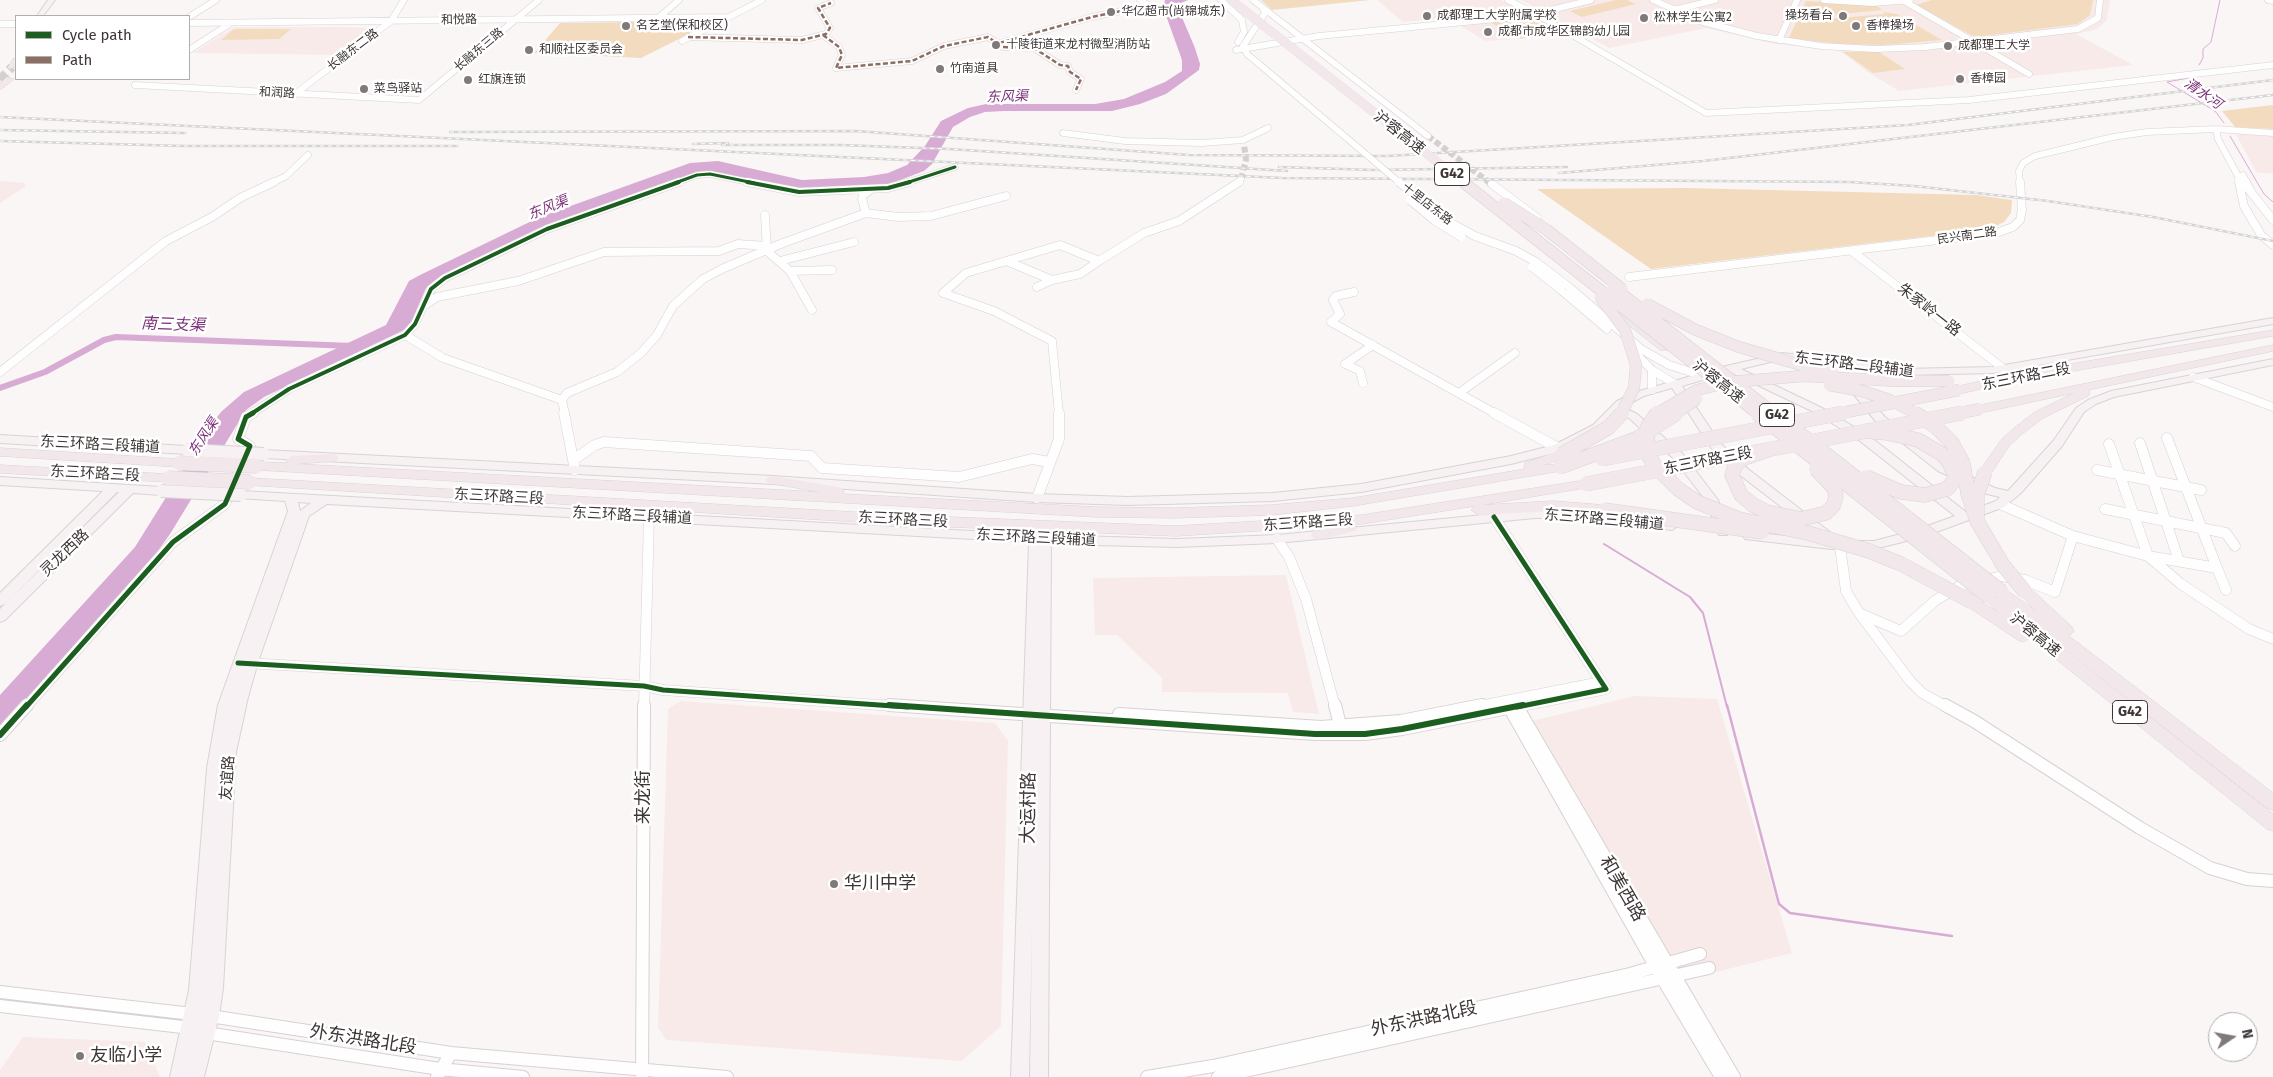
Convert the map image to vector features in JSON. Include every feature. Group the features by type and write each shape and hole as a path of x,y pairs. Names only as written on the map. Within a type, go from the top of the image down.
{"highway":[{"name":"沪蓉高速","path":"1230,0 1996,595 2192,740 2273,803"},
{"name":"沪蓉高速","path":"1241,0 1705,358 1996,595 2091,681 2273,824"},
{"path":"0,87 10,79"},
{"path":"1504,203 1547,230 1628,290 1862,475 1890,489 1913,494 1936,493 1952,485 1956,478 1954,469 1942,454 1931,446 1903,436 1864,432"},
{"path":"1540,242 1604,301 1823,476 1834,488 1836,497 1833,506 1826,513 1801,519 1782,517 1753,505 1741,495 1732,475 1735,466 1742,459 1771,449"},
{"path":"1628,290 1696,330 1739,347 1801,365 1898,381"},
{"path":"1560,456 1608,428 1621,414 1634,388 1636,365 1633,351 1625,330 1604,301"},
{"name":"东三环路二段","path":"1779,425 1959,390 2008,374 2273,333"},
{"name":"东三环路二段","path":"1801,443 2096,386 2273,348"},
{"path":"2008,374 1949,381 1898,381 1804,376 1730,382 1697,390 1664,406 1653,416 1648,426 1647,453 1655,466 1678,489 1697,502 1739,519 1841,544 1901,564 1972,602 2091,681"},
{"path":"1560,456 1638,438 1684,406 1713,392 1770,383 1830,385 1862,391 1890,400 1911,410 1935,426 1952,443 1963,463 1971,520 2024,592 2192,740"},
{"path":"1971,520 1985,472 2005,443 2039,416 2096,386"},
{"name":"东三环路三段","path":"0,452 179,463 215,464 261,461 897,501 1096,512 1174,513 1296,508 1402,495 1560,456 1779,425"},
{"name":"东三环路三段","path":"0,470 250,482 926,521 1097,529 1176,530 1274,526 1413,513 1586,484 1801,443"},
{"path":"261,461 332,458"},
{"path":"773,480 897,501"},
{"path":"1318,535 1413,513 1553,506 1604,510 1841,544"}],"main road":[{"path":"34,15 45,0"},
{"path":"41,15 52,0"},
{"name":"东三环路二段辅道","path":"1704,376 1783,356 1904,372 2008,374 2273,321"},
{"path":"1730,368 1820,410 1864,438 1971,520 2000,504 2010,496 2058,443 2080,410 2092,402 2111,394 2273,362"},
{"path":"1847,365 1850,383 1861,399 1881,420 1919,452 1942,468 1991,492 2010,496"},
{"path":"332,458 574,465 1037,498 1128,501 1315,494 1361,488 1511,460 1560,456 1598,428 1621,403 1652,390 1704,376"},
{"path":"1675,384 1716,446 1744,472 1841,544"},
{"path":"1615,408 1639,421 1684,462 1712,500 1722,532"},
{"name":"东三环路三段辅道","path":"0,439 187,450 261,461"},
{"name":"东三环路三段辅道","path":"0,480 161,491 325,498 1040,539 1177,542 1277,539 1494,517 1572,514 1722,532 1841,544 1874,545 1971,520"},
{"name":"灵龙西路","path":"0,601 114,488"},
{"name":"灵龙西路","path":"0,617 130,489"},
{"name":"友谊路","path":"195,1077 210,1016 214,988 229,752 244,663 294,511 290,497"},
{"name":"友谊路","path":"179,1077 198,990 214,768 225,705 244,663 304,514 325,498"},
{"name":"大运村路","path":"1039,1077 1037,712 1040,539"},
{"name":"大运村路","path":"1020,1077 1037,712"}],"street":[{"path":"190,16 216,0"},
{"name":"长融东二路","path":"295,94 391,21 404,0"},
{"name":"长融东三路","path":"419,100 539,0"},
{"path":"658,18 679,0"},
{"path":"682,41 762,0"},
{"path":"1140,0 1149,8 1164,15"},
{"path":"1221,0 1236,14 1244,26 1244,32 1236,49"},
{"path":"1253,0 1299,38 1428,136"},
{"path":"1508,0 1538,13 1709,112 1969,100 2273,64"},
{"path":"1514,0 1530,5 1538,13"},
{"path":"1551,10 1591,0"},
{"path":"1653,0 1704,22 1779,40 1820,46 1875,49 1973,42 2066,31 2086,26 2098,18 2100,0"},
{"path":"1674,10 1715,0"},
{"path":"1779,40 1797,0"},
{"path":"1824,0 1873,3 1912,0"},
{"path":"2268,0 2273,0"},
{"path":"1904,1 2029,74"},
{"path":"688,37 802,40 822,34 830,28 818,8 831,3"},
{"path":"998,43 1084,19 1141,7 1149,8"},
{"path":"1243,48 1263,16 1264,11 1262,7"},
{"path":"1236,49 1299,38 1538,13"},
{"name":"和悦路","path":"190,22 729,17"},
{"path":"190,49 232,22"},
{"path":"0,24 15,24"},
{"path":"822,34 839,47 842,54 836,68 912,61 944,46 988,37 1003,47 1034,48 1060,65 1068,66 1070,72 1081,79 1076,90"},
{"name":"十里店东路","path":"1243,48 1255,65"},
{"name":"十里店东路","path":"1236,49 1434,220 1466,239 1530,266 1565,288 1641,349 1669,365 1704,376"},
{"name":"和润路","path":"142,80 135,85 419,100"},
{"path":"1063,133 1133,142 1244,142 1268,128"},
{"path":"2216,129 2218,139 2241,177 2273,220"},
{"name":"民兴南二路","path":"1629,277 1853,252 1996,233 2013,227 2020,220 2022,210 2019,172 2023,163 2035,156 2113,137 2147,132 2216,129 2273,133"},
{"path":"0,372 166,240 212,217 240,198 286,176 308,155"},
{"path":"0,735 173,542 225,504 250,446 238,439 246,417 289,389 405,334 415,324 431,289 445,278 547,229 697,175 710,174 799,192 870,190 888,188 947,172 955,167"},
{"path":"2241,177 2273,212"},
{"path":"2241,177 2244,206 2261,234 2273,245"},
{"path":"1037,287 1052,280 1080,274 1144,233 1179,221 1236,185 1241,179"},
{"path":"1492,184 1628,290"},
{"path":"866,213 862,199 863,194 870,190"},
{"path":"1006,196 931,216 898,217 866,213 808,233 724,268 703,279 673,306 656,335 641,353 617,372 566,393 562,400 574,465 604,442 811,456 822,468 959,477 1026,460 1050,462"},
{"path":"765,215 767,249"},
{"path":"780,261 854,242"},
{"path":"423,306 437,297 518,281 604,252 719,251 738,244 767,249 790,271 812,310"},
{"path":"1037,498 1059,439 1060,427 1052,342 994,311 944,293 966,273 1060,245 1099,261"},
{"name":"朱家岭一路","path":"1853,252 2008,374"},
{"path":"1008,262 1052,280"},
{"path":"790,271 832,270"},
{"name":"十里店东路","path":"1565,288 1639,355 1652,370 1675,384"},
{"path":"1354,292 1336,296 1333,300 1340,314 1331,322 1459,393 1560,456"},
{"path":"405,334 443,358 486,375 562,400"},
{"path":"1363,383 1360,372 1345,364 1373,345"},
{"path":"1459,393 1515,353"},
{"path":"1652,370 1652,390"},
{"path":"2193,377 2273,407"},
{"path":"2166,438 2226,590"},
{"path":"2140,443 2179,561"},
{"path":"2109,444 2148,556 2181,584 2249,629 2273,639"},
{"path":"2097,470 2201,490"},
{"path":"2000,504 2073,536 2148,556 2217,568"},
{"path":"2105,509 2226,533 2235,546"},
{"name":"来龙街","path":"642,1074 644,686 650,517"},
{"path":"244,663 1341,730 1365,734 1402,729 1509,703 1603,686 1494,517"},
{"path":"1859,612 1900,631 1936,600 1960,586 2002,576 2025,580 2056,592 2073,536"},
{"path":"1277,539 1289,557 1306,599 1341,730"},
{"path":"1841,544 1846,591 1859,612 1910,681 1922,693 1974,721 2140,828 2210,868 2247,879 2273,881"},
{"name":"和美西路","path":"1509,703 1664,971 1721,1077"},
{"name":"外东洪路北段","path":"1218,1077 1664,971 1700,954"},
{"name":"外东洪路北段","path":"1148,1077 1222,1064 1630,974 1709,968"},
{"name":"和美西路","path":"1664,971 1734,1077"},
{"name":"外东洪路北段","path":"0,992 192,1022 206,1033 438,1073 523,1077"},
{"name":"外东洪路北段","path":"0,1006 192,1022 210,1016 451,1053 642,1074 727,1077"},
{"path":"438,1073 451,1053"}],"shaded area":[{"path":"1261,0 1370,0 1272,10"},
{"name":"成都理工大学附属学校","path":"1377,0 1502,0 1517,7 1515,11 1403,22"},
{"name":"成都理工大学","path":"1521,0 2110,0 2107,20 2097,29 2076,34 2133,65 1899,91 1866,71 1839,50 1775,44 1707,28 1609,48"},
{"path":"1616,0 1627,0 1636,4 1582,17 1570,11"},
{"path":"1932,0 2093,0 2090,15 2078,24 1975,37 1916,5"},
{"name":"香樟操场","path":"1806,1 1877,6 1882,10 1800,18 1805,21 1885,14 1883,12 1897,14 1942,40 1883,45 1839,44 1789,38"},
{"path":"1526,18 1542,21 1563,34 1517,39 1490,22"},
{"path":"706,21 711,23 641,58 534,53 560,23"},
{"name":"成都市成华区锦韵幼儿园","path":"1490,22 1517,39 1485,41 1459,25"},
{"path":"234,27 373,28 341,55 193,53"},
{"path":"234,29 291,29 279,39 221,40"},
{"path":"1843,52 1879,52 1905,69 1873,73"},
{"path":"2273,105 2273,129 2235,127 2222,111"},
{"path":"2236,134 2273,136 2273,174 2256,172"},
{"path":"0,181 24,183 26,186 0,203"},
{"path":"1686,188 1976,195 2012,200 2011,213 2004,222 1990,229 1651,269 1537,189"},
{"path":"1286,575 1319,714 1293,712 1288,693 1162,692 1162,678 1117,635 1095,635 1093,578"},
{"path":"1635,696 1717,699 1792,953 1680,981 1532,721"},
{"name":"华川中学","path":"681,701 995,723 1008,741 1001,1026 962,1061 666,1040 658,1027 668,709"},
{"name":"友临小学","path":"23,1037 145,1042 160,1077 0,1077 0,1070"}],"water":[{"name":"东风渠","path":"1165,0 1188,0 1181,3 1178,8 1195,48 1200,64 1199,70 1166,94 1140,104 1112,111 985,112 970,117 953,127 932,164 924,171 887,185 804,191 698,172 544,229 439,278 426,288 410,325 404,330 264,397 246,410 170,534 155,555 0,728 0,695 135,547 213,422 222,411 244,392 386,325 409,281 540,217 690,163 718,161 802,180 864,177 888,173 907,165 925,146 941,121 968,108 986,104 1095,104 1124,99 1165,82 1182,71 1182,60 1163,7"}],"waterway":[{"name":"清水河","path":"2199,65 2203,58 2203,49 2211,42 2220,0"},
{"name":"清水河","path":"2194,77 2167,82 2215,111 2224,123"},
{"name":"清水河","path":"2230,136 2264,194 2273,202"},
{"name":"南三支渠","path":"0,388 45,372 104,340 116,337 353,346"},
{"path":"1604,544 1690,597 1703,613 1727,707"},
{"path":"1727,705 1779,904 1790,913 1952,936"}],"tunnel":[{"path":"0,80 12,67"},
{"path":"1428,136 1490,183"},
{"path":"1241,179 1246,160 1244,144"}],"railway":[{"path":"450,132 856,131 1189,155 1388,156 1908,125 2273,80"},
{"path":"1559,173 1703,161 2273,95"},
{"path":"0,117 1282,178 1850,182 1914,186 2048,201 2153,217 2273,241"},
{"path":"0,130 185,133"},
{"path":"0,141 185,146 457,146"},
{"path":"693,144 728,143"},
{"path":"722,145 840,145 949,149 1287,171"},
{"path":"1279,167 1374,170 1567,167"}],"marked path":[{"path":"688,37 802,40 826,34 830,28 818,8 831,3"},
{"path":"999,43 1092,17 1141,7 1149,8"},
{"path":"823,35 839,47 842,55 836,68 912,61 944,46 988,37 1003,47 1034,48 1060,65 1068,66 1070,72 1081,79 1076,90"}],"cycle path":[{"path":"0,735 173,542 225,504 250,446 238,439 246,417 289,389 405,335 415,324 431,289 445,278 547,229 697,175 710,174 799,192 828,192 888,188 955,167"},
{"path":"238,663 251,662 644,686 663,690 1315,734 1365,734 1402,729 1606,689 1494,517"}],"place":[{"name":"华亿超市(尚锦城东)","path":"1111,12"},
{"name":"成都理工大学附属学校","path":"1427,16"},
{"name":"操场看台","path":"1843,16"},
{"name":"松林学生公寓2","path":"1644,18"},
{"name":"名艺堂(保和校区)","path":"626,26"},
{"name":"香樟操场","path":"1856,26"},
{"name":"成都市成华区锦韵幼儿园","path":"1488,32"},
{"name":"十陵街道来龙村微型消防站","path":"996,45"},
{"name":"成都理工大学","path":"1948,46"},
{"name":"和顺社区委员会","path":"529,50"},
{"name":"竹南道具","path":"940,69"},
{"name":"香樟园","path":"1960,79"},
{"name":"红旗连锁","path":"468,80"},
{"name":"菜鸟驿站","path":"364,89"},
{"name":"华川中学","path":"834,884"},
{"name":"友临小学","path":"80,1056"}]}
